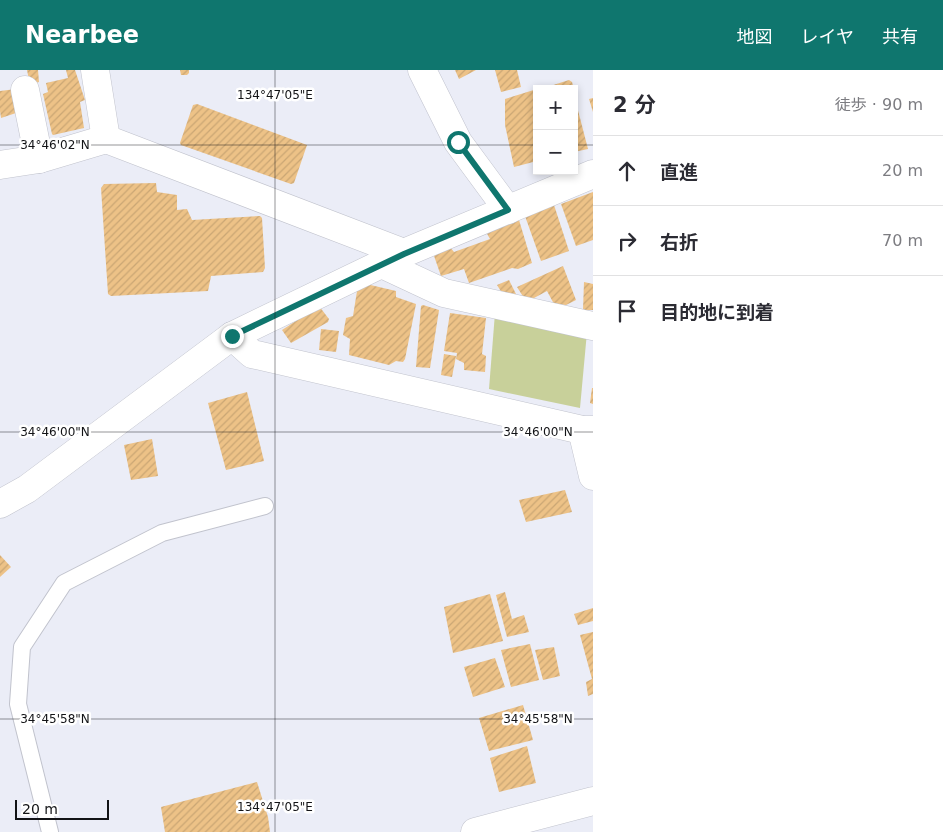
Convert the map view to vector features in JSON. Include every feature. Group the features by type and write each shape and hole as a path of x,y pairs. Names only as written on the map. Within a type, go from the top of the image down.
{"street":[{"path":"96,70 106,139"},
{"path":"422,70 458,142 508,210"},
{"path":"25,90 39,159"},
{"path":"0,165 39,159 106,139 393,259 444,293 593,326"},
{"path":"0,504 28,488 232,336 393,259 593,174"},
{"path":"232,336 252,354 587,430 593,476"},
{"path":"475,832 593,801"}],"lane":[{"path":"50,832 18,704 22,647 64,583 162,534 265,506"}],"green space":[{"path":"495,313 587,332 580,408 489,389"}],"building":[{"path":"27,70 38,70 39,82 30,85"},
{"path":"66,70 75,70 85,100 80,102 84,128 53,135 43,94 48,92 46,83 68,78"},
{"path":"180,70 189,70 189,73 181,75"},
{"path":"455,70 476,70 459,79"},
{"path":"495,70 517,70 521,87 501,92"},
{"path":"569,80 573,85 553,85"},
{"path":"16,89 19,112 1,118 0,91"},
{"path":"533,90 533,162 514,167 505,125 505,99"},
{"path":"593,98 593,112 589,99"},
{"path":"197,104 307,145 294,183 291,184 181,145 180,143 193,105"},
{"path":"578,110 588,149 578,151"},
{"path":"156,183 157,192 177,195 177,210 187,209 192,220 260,216 262,218 265,268 263,272 211,276 208,291 111,296 108,294 101,188 104,184"},
{"path":"593,192 593,240 576,246 561,204"},
{"path":"554,205 569,251 541,261 525,216"},
{"path":"519,220 532,263 469,283 464,269 441,276 433,253 450,247 454,252 490,239 486,232"},
{"path":"563,266 576,300 566,305 554,304 547,291 534,298 524,298 517,287"},
{"path":"509,280 516,294 502,293 497,285"},
{"path":"584,282 593,284 593,310 583,310"},
{"path":"362,283 396,291 396,297 416,304 403,362 396,361 389,365 349,355 350,339 343,335 346,318 353,316 358,285"},
{"path":"319,306 329,319 328,322 291,343 282,330"},
{"path":"421,306 439,310 430,368 416,367"},
{"path":"450,313 486,318 482,354 486,356 485,372 464,370 464,363 456,359 457,353 444,351"},
{"path":"321,329 339,331 336,352 319,350"},
{"path":"444,354 456,356 452,377 441,375"},
{"path":"593,388 593,404 590,403"},
{"path":"247,392 264,461 226,470 208,403"},
{"path":"152,439 158,476 131,480 124,445"},
{"path":"565,490 572,512 526,522 519,500"},
{"path":"0,555 11,567 0,577"},
{"path":"505,592 512,619 524,615 529,632 507,637 496,595"},
{"path":"490,594 503,641 453,653 444,607"},
{"path":"593,608 593,621 578,625 574,614"},
{"path":"593,632 593,694 588,696 586,682 592,679 580,635"},
{"path":"530,644 539,680 511,687 501,650"},
{"path":"554,647 560,676 543,680 535,650"},
{"path":"495,658 505,687 473,697 464,667"},
{"path":"523,705 533,740 489,751 479,718"},
{"path":"527,746 536,783 499,792 490,758"},
{"path":"257,782 268,817 270,832 165,832 161,807"}],"route":[{"path":"232,336 404,254 508,210 458,142"}]}
